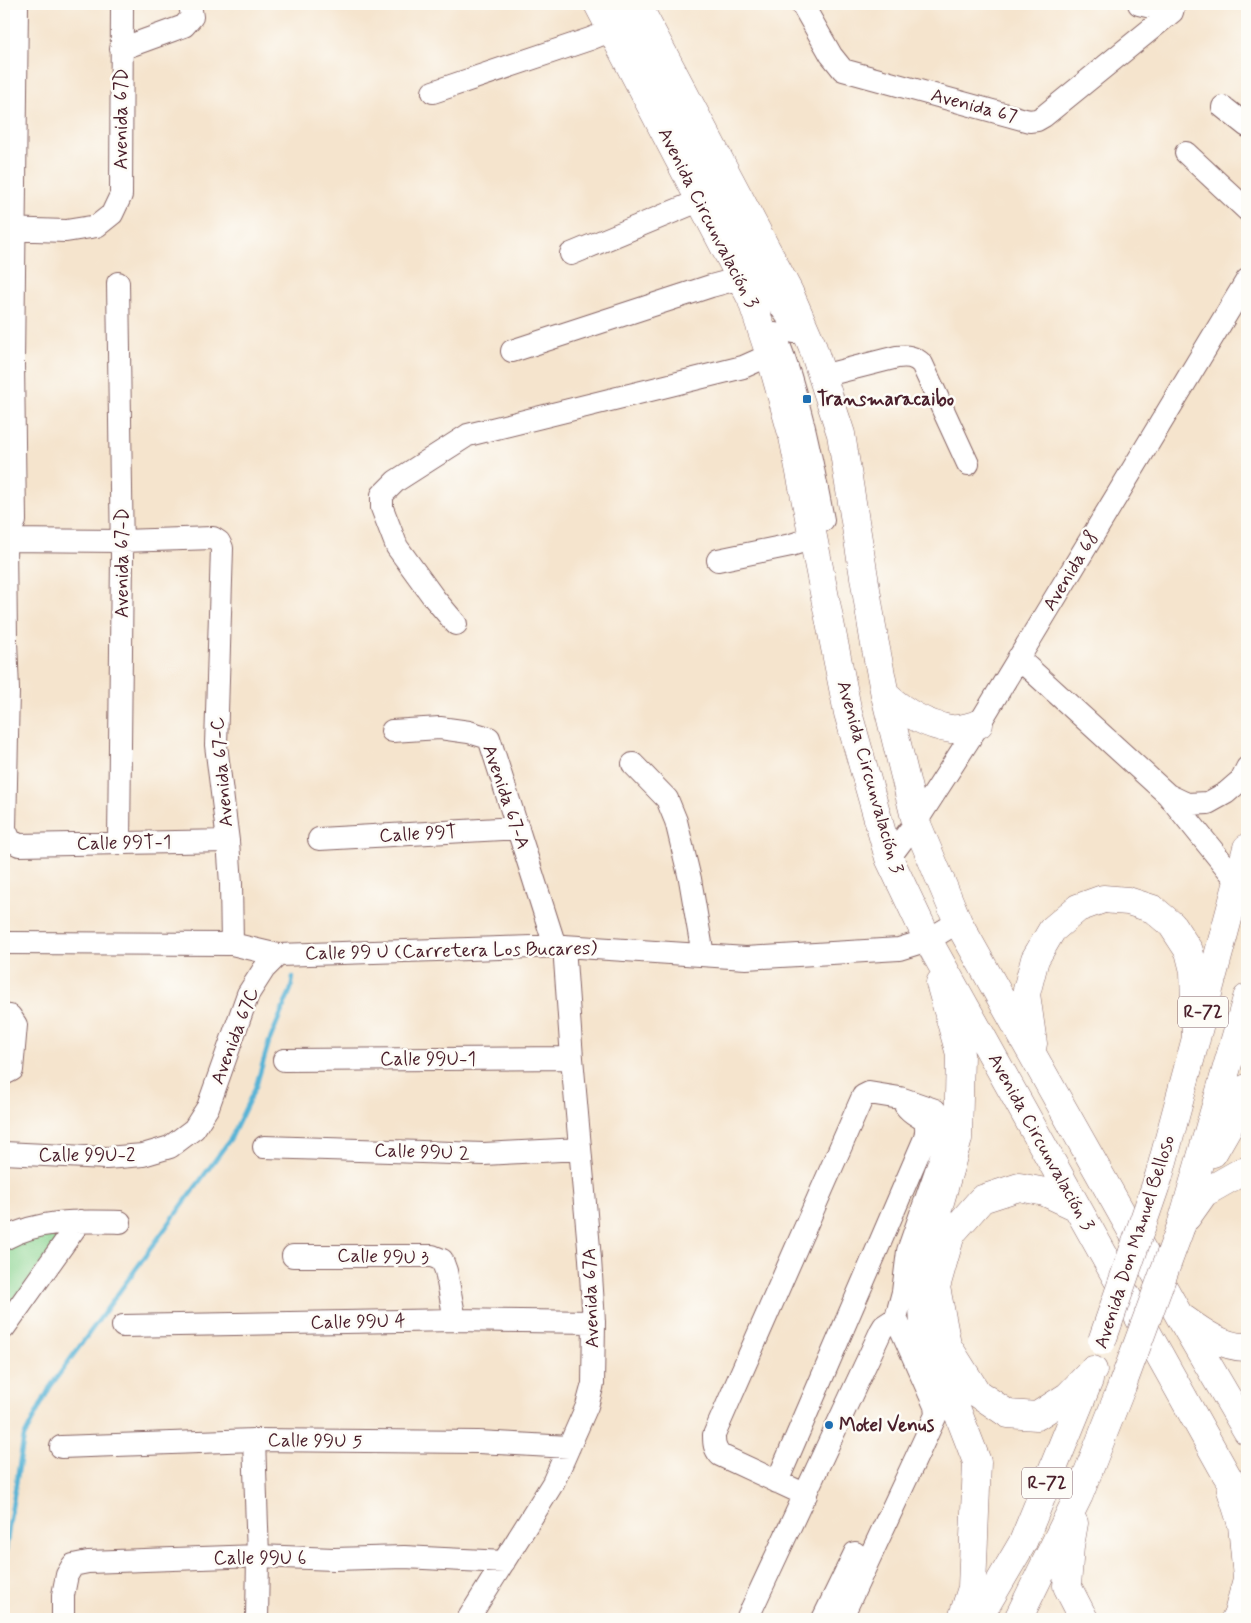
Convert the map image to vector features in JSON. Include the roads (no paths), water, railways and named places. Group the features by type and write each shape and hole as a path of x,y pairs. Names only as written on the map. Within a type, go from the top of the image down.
{"main road":[{"name":"Avenida Circunvalación 3","path":"598,4 700,200 752,281 752,298 792,436 848,713 889,858 928,940 1226,1474 1247,1508"},
{"name":"Avenida Circunvalación 3","path":"637,4 789,292 812,345 842,434 866,595 884,695 916,822 958,922 1180,1317 1247,1431"},
{"path":"884,695 901,709 924,721 953,729 979,724"},
{"name":"Avenida Don Manuel Belloso","path":"978,1619 1023,1542 1093,1370 1158,1176 1247,848"},
{"path":"1036,1061 1026,994 1035,958 1052,930 1078,908 1103,900 1128,901 1152,910 1172,925 1189,951 1194,971 1196,1039"},
{"path":"928,940 960,1054 958,1139 921,1268 924,1326 977,1462 972,1588 962,1619"},
{"name":"Avenida Don Manuel Belloso","path":"1018,1619 1080,1495 1122,1386 1181,1226 1247,998"},
{"name":"R-72","path":"1191,1191 1240,1106 1247,1088"},
{"path":"1181,1226 1204,1193 1241,1172 1247,1172"},
{"path":"1077,1207 1045,1192 1019,1187 982,1199 951,1234 936,1287 948,1345 977,1392 1008,1414 1037,1416 1068,1396 1093,1370"},
{"path":"1180,1317 1209,1336 1238,1348 1247,1347"},
{"path":"1226,1474 1242,1525 1247,1578 1235,1619"},
{"path":"1080,1495 1070,1546 1067,1586 1084,1619"}],"street":[{"path":"5,641 4,539 15,521 9,229 17,4"},
{"name":"Avenida 67D","path":"9,229 66,231 97,226 112,214 121,195 122,4"},
{"path":"122,49 184,26 192,17 190,4"},
{"path":"616,4 752,281 787,363 807,435 829,546 827,610"},
{"name":"Avenida 67","path":"802,4 843,70 1028,121 1037,120 1139,39 1173,8"},
{"path":"1139,4 1173,8"},
{"path":"433,92 612,30"},
{"path":"1223,107 1247,126"},
{"path":"1186,153 1247,210"},
{"path":"571,254 700,200"},
{"name":"Avenida 68","path":"889,858 916,822 979,724 1247,280"},
{"path":"512,351 711,286 752,281"},
{"path":"752,281 787,316 808,372 827,430 845,541 866,595"},
{"name":"Avenida 67-D","path":"118,284 122,541 119,842"},
{"path":"456,624 434,598 397,547 382,508 382,495 396,481 468,435 743,367 770,355"},
{"path":"822,376 897,357 908,356 917,359 922,364 968,464"},
{"name":"Avenida 67-C","path":"122,541 213,538 219,542 222,548 216,745 228,841 232,944"},
{"path":"718,560 791,545 813,538"},
{"path":"4,539 122,541"},
{"name":"Calle 99T-1","path":"5,641 8,690 5,829 10,840 19,845 228,841"},
{"path":"1018,658 1168,795 1238,882"},
{"name":"Avenida 67-A","path":"392,731 440,728 469,732 489,738 518,828 560,946"},
{"path":"633,764 667,799 676,821 690,879 703,955"},
{"path":"1168,795 1187,804 1208,803 1226,793 1242,780 1247,768"},
{"name":"Calle 99T","path":"319,839 518,828"},
{"name":"Calle 99 U (Carretera Los Bucares)","path":"4,942 232,944 278,955 560,946 746,958 899,949 928,940 958,922"},
{"name":"Avenida 67A","path":"468,1619 553,1483 587,1406 593,1384 594,1322 590,1259 578,1107 560,946"},
{"name":"Avenida 67C","path":"167,1140 196,1101 237,990 246,975 257,966 278,955"},
{"path":"4,1015 10,1016 16,1025 12,1070 4,1074"},
{"name":"Calle 99U-1","path":"284,1060 572,1058"},
{"path":"806,1496 720,1454 715,1450 714,1435 863,1096 869,1093 900,1098 935,1110 943,1121 944,1148 908,1251 903,1292 896,1318 935,1406 936,1415 841,1619"},
{"path":"777,1482 925,1138 926,1123 909,1111 900,1098"},
{"name":"Calle 99U-2","path":"4,1139 34,1148 106,1158 142,1155 167,1140"},
{"name":"Calle 99U 2","path":"264,1147 484,1154 580,1149"},
{"path":"4,1168 34,1148"},
{"name":"Calle 99U-2","path":"4,1152 34,1148"},
{"path":"4,1328 80,1222"},
{"path":"4,1239 15,1233 46,1224 120,1222"},
{"name":"Calle 99U 3","path":"293,1256 432,1256 442,1260 446,1271 455,1320"},
{"path":"747,1619 806,1496 881,1331 884,1326 896,1318"},
{"name":"Calle 99U 4","path":"123,1326 455,1320 594,1322"},
{"path":"823,1619 922,1412 927,1388"},
{"path":"254,1440 258,1556 257,1619"},
{"name":"Calle 99U 5","path":"61,1447 254,1440 478,1442 569,1447"},
{"name":"Calle 99U 6","path":"63,1619 63,1595 67,1575 73,1565 88,1562 258,1556 404,1557 504,1562"}],"waterway":[{"path":"4,1565 24,1437 50,1387 231,1138 256,1086 269,1042 291,989 293,977"}],"place":[{"name":"Transmaracaibo","path":"807,399"},
{"name":"Motel Venus","path":"829,1425"}]}
